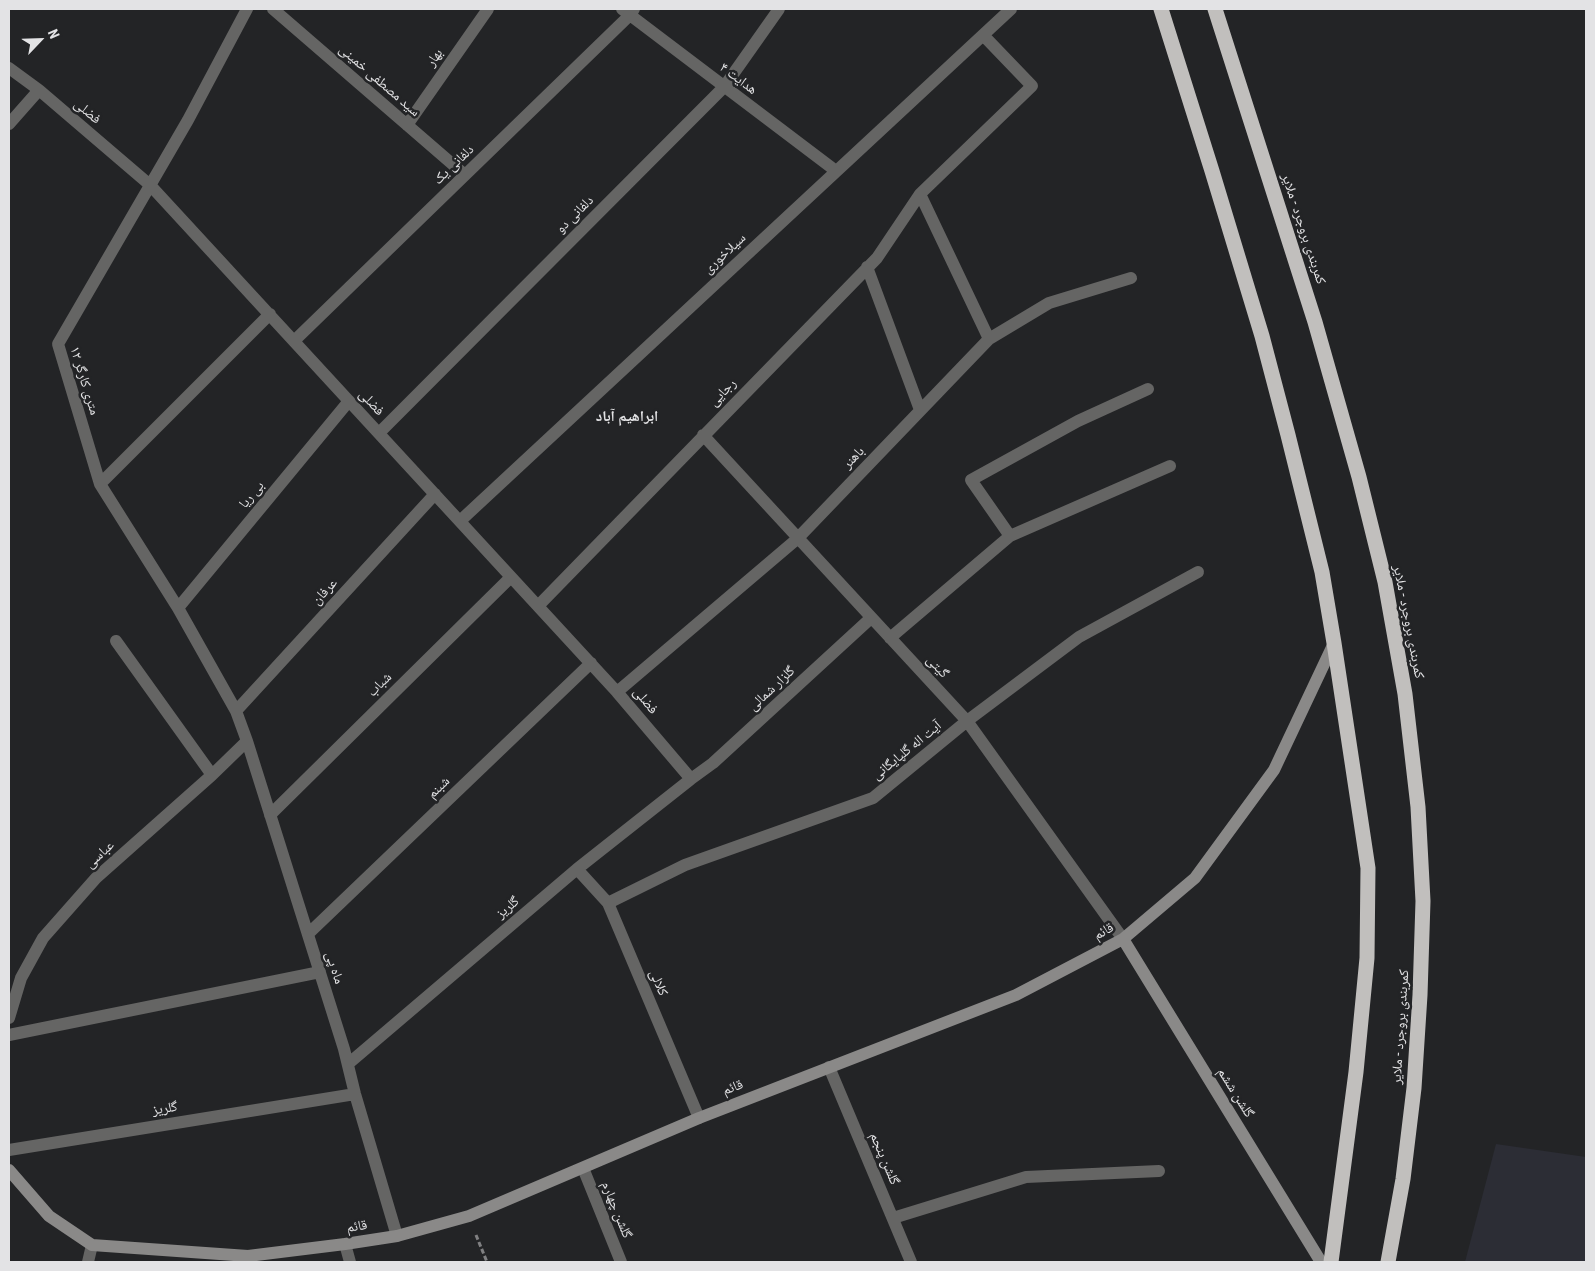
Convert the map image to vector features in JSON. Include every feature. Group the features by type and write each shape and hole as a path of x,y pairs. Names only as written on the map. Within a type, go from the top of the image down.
{"highway":[{"path":"1161,9 1262,336 1318,556 1334,643 1368,868 1368,958 1356,1072 1331,1262"},
{"name":"کمربندی بروجرد - ملایر","path":"1215,9 1315,322 1359,477 1385,582 1405,694 1419,817 1423,901 1420,995 1414,1088 1403,1179 1388,1262"}],"street":[{"name":"سید مصطفی خمینی","path":"273,9 465,175"},
{"name":"بهار","path":"408,125 488,9"},
{"name":"دلفانی دو","path":"379,433 724,87 780,9"},
{"name":"سیلاخوری","path":"460,521 1011,9"},
{"name":"۱۲ متری کارگر","path":"236,711 178,608 100,484 58,344 188,120 241,11"},
{"name":"هدایت ۴","path":"629,11 724,87 836,171"},
{"name":"دلفانی یک","path":"294,341 465,175 629,11"},
{"name":"رجایی","path":"538,606 877,258 920,194 1032,86 983,34"},
{"name":"فضلی","path":"9,68 39,90 150,185 591,663 691,779"},
{"path":"9,124 39,90"},
{"path":"920,194 989,339"},
{"path":"867,267 920,410"},
{"name":"باهنر","path":"617,692 797,539 989,339 1049,303 1131,278"},
{"path":"100,484 270,314"},
{"path":"1010,536 971,480 1078,421 1148,389"},
{"name":"بی ریا","path":"178,608 349,401"},
{"name":"گیتی","path":"703,436 967,722 1123,940"},
{"path":"890,638 1010,536 1170,466"},
{"name":"عرفان","path":"236,711 435,494"},
{"name":"آیت اله گلپایگانی","path":"608,903 685,865 873,798 967,722 1078,637 1198,572"},
{"name":"شباب","path":"270,815 511,577"},
{"name":"گلزار شمالی","path":"691,779 713,763 871,618"},
{"path":"116,641 212,774"},
{"name":"قائم","path":"9,1170 49,1216 92,1245 248,1256 396,1236 469,1216 699,1118 1016,995 1123,940 1194,878 1274,770 1334,643"},
{"name":"شبنم","path":"308,934 591,663"},
{"name":"ماه پی","path":"236,711 320,972 396,1236"},
{"name":"عباسی","path":"9,1018 20,978 42,938 96,878 247,741"},
{"name":"گلریز","path":"348,1064 577,869 691,779"},
{"name":"کلالی","path":"577,869 608,903 699,1118"},
{"name":"گلشن ششم","path":"1123,940 1321,1262"},
{"path":"9,1035 320,972"},
{"name":"گلشن پنجم","path":"829,1067 911,1262"},
{"name":"گلریز","path":"9,1150 356,1094"},
{"name":"گلشن چهارم","path":"583,1168 621,1262"},
{"path":"893,1218 1026,1177 1159,1171"},
{"path":"345,1244 350,1262"},
{"path":"88,1262 92,1245"}],"path":[{"path":"469,1216 487,1262"}],"shaded area":[{"path":"1496,1144 1586,1157 1586,1262 1465,1262"}],"district":[{"name":"ابراهیم آباد","path":"627,417"}]}
